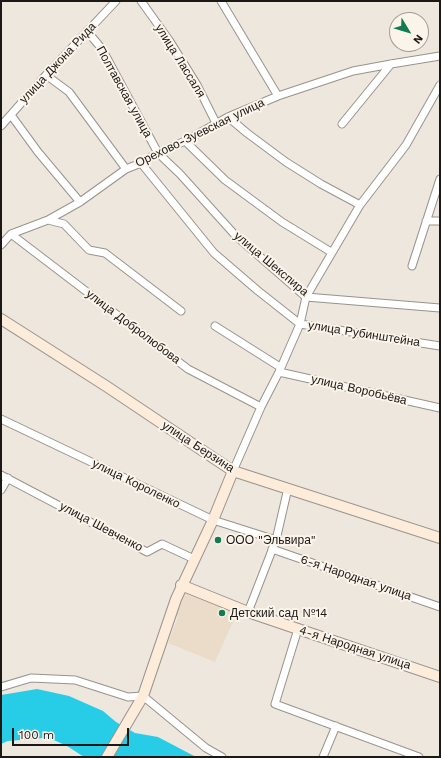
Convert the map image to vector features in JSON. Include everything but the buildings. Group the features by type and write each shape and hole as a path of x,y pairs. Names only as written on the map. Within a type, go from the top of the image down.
{"street":[{"name":"улица Джона Рида","path":"1,126 46,75 116,1"},
{"name":"улица Лассаля","path":"141,1 169,40 197,85 216,123"},
{"path":"221,1 278,96"},
{"name":"Полтавская улица","path":"87,31 102,50 158,153"},
{"name":"Орехово-Зуевская улица","path":"1,245 11,234 48,220 80,202 126,169 185,141 228,117 278,96 353,71 440,56"},
{"path":"342,124 391,64"},
{"path":"46,75 69,92 126,169"},
{"path":"108,757 143,696 181,585 212,520 261,407 300,324 306,296 360,205 406,146 440,85"},
{"path":"11,115 38,152 80,202"},
{"path":"228,117 286,162 321,184 360,205"},
{"path":"185,141 225,180 282,222 331,252"},
{"name":"улица Шекспира","path":"158,153 180,174 235,235 306,296 440,308"},
{"name":"улица Рубинштейна","path":"141,163 214,253 300,324 440,346"},
{"path":"412,266 440,179"},
{"path":"48,220 64,224 89,250 105,253 181,311"},
{"path":"426,221 440,221"},
{"name":"улица Добролюбова","path":"11,234 188,369 261,407"},
{"name":"улица Берзина","path":"1,319 106,386 233,471 440,538"},
{"name":"улица Воробьёва","path":"215,326 279,370 440,408"},
{"name":"улица Короленко","path":"1,418 212,520 276,540"},
{"name":"улица Шевченко","path":"1,475 147,552 162,544 194,559"},
{"path":"1,490 8,478"},
{"path":"248,612 276,540 288,488"},
{"name":"6-я Народная улица","path":"272,549 440,607"},
{"name":"4-я Народная улица","path":"181,585 248,612 440,676"},
{"path":"298,629 275,704 419,757"},
{"path":"1,687 30,678 75,680 128,697 143,696 206,748 222,757"},
{"path":"322,757 336,726"}],"shaded area":[{"path":"187,592 235,610 234,614 236,615 215,662 168,643 178,617 173,615 181,595"}],"water":[{"path":"37,689 69,696 103,711 116,722 135,733 158,737 196,757 84,757 67,746 56,741 43,738 8,741 1,744 1,695"}],"place":[{"name":"ООО \"Эльвира\"","path":"218,540"},
{"name":"Детский сад №14","path":"222,613"}]}
